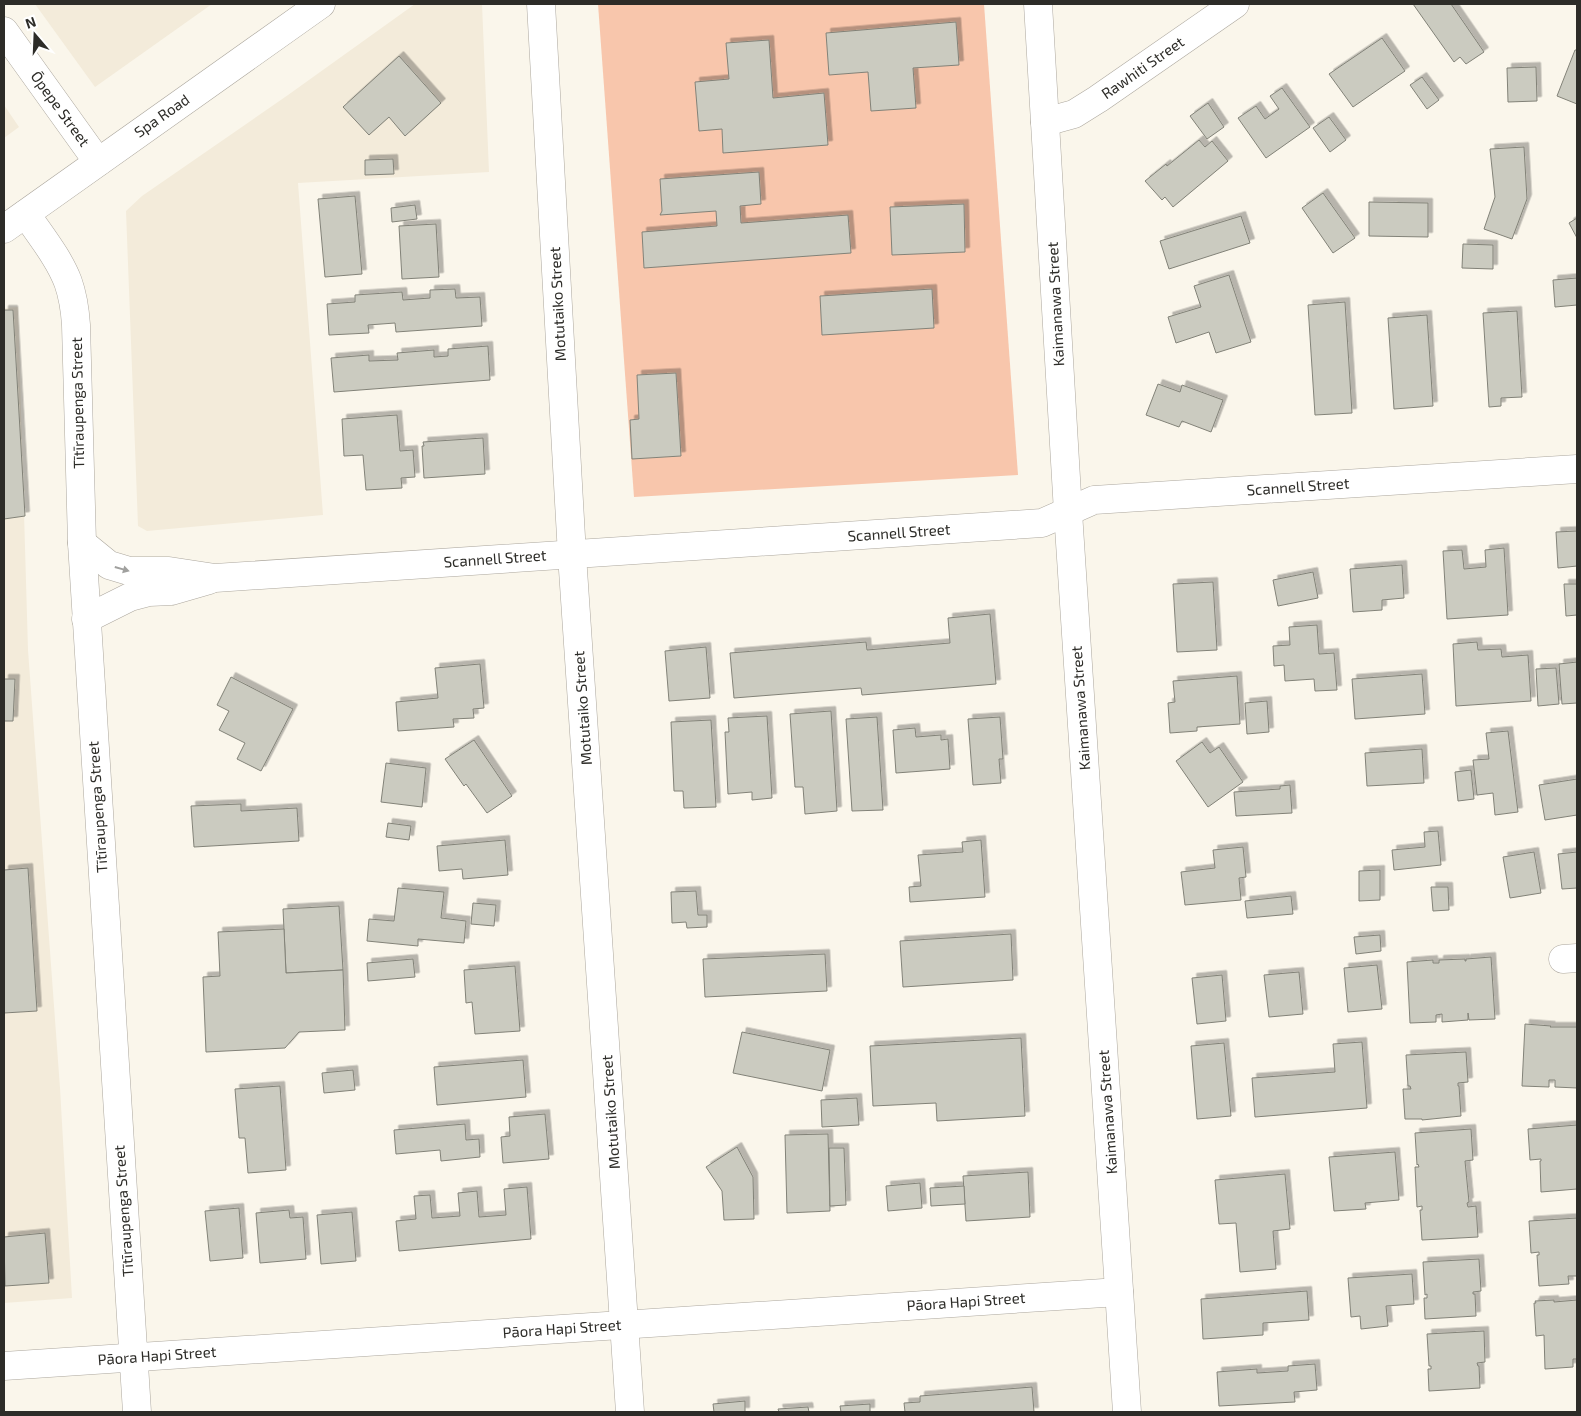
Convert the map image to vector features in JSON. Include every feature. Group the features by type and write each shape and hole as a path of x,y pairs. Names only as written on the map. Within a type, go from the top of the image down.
{"street":[{"name":"Spa Road","path":"4,230 321,4"},
{"name":"Motutaiko Street","path":"541,4 572,555 630,1412"},
{"name":"Kaimanawa Street","path":"1038,4 1068,512 1127,1412"},
{"name":"Rawhiti Street","path":"1045,122 1074,114 1098,100 1234,4"},
{"name":"Ōpepe Street","path":"4,31 98,162"},
{"name":"Tītīraupenga Street","path":"26,214 58,262 67,281 75,310 86,619 137,1412"},
{"name":"Scannell Street","path":"82,543 109,565 129,572 169,571 215,578 1042,523 1094,500 1577,469"},
{"name":"Scannell Street","path":"86,619 130,597 149,592 171,591 215,578"},
{"name":"Pāora Hapi Street","path":"4,1366 1119,1292"}],"shaded area":[{"path":"35,4 212,4 95,87"},
{"path":"415,4 482,4 489,172 298,183 323,515 147,531 138,526 126,211 142,196"},
{"path":"598,4 984,4 1018,475 634,497"},
{"path":"4,105 19,127 4,138"},
{"path":"18,307 28,650 60,1088 72,1298 4,1303 4,308"}],"building":[{"path":"1413,4 1451,4 1484,52 1466,64 1460,57 1454,62"},
{"path":"956,22 959,65 913,68 916,108 871,111 868,72 829,75 826,33"},
{"path":"1382,38 1405,71 1353,107 1329,74"},
{"path":"769,40 773,98 824,93 828,145 723,153 722,129 699,131 695,82 729,79 726,43"},
{"path":"1575,50 1577,50 1577,104 1557,96"},
{"path":"399,56 441,103 405,136 389,117 369,135 343,107"},
{"path":"1536,67 1537,101 1508,102 1507,68"},
{"path":"1422,77 1439,100 1427,109 1410,85"},
{"path":"1282,88 1310,127 1266,158 1238,118 1256,106 1265,119 1279,109 1270,96"},
{"path":"1208,103 1224,127 1207,139 1190,116"},
{"path":"1329,117 1346,140 1330,152 1313,128"},
{"path":"1199,140 1205,147 1212,141 1228,161 1173,207 1165,197 1162,200 1145,181"},
{"path":"1524,147 1527,199 1512,239 1484,229 1495,197 1490,149"},
{"path":"393,159 394,174 365,175 365,160"},
{"path":"759,172 761,204 740,206 741,223 848,215 851,253 644,268 642,232 717,226 716,211 660,215 662,211 660,179"},
{"path":"1323,193 1355,238 1333,253 1302,208"},
{"path":"355,196 362,274 325,277 318,199"},
{"path":"1369,202 1428,203 1428,237 1369,236"},
{"path":"964,204 965,252 892,255 890,207"},
{"path":"415,205 417,219 392,222 391,208"},
{"path":"1241,216 1250,243 1169,269 1160,241"},
{"path":"1577,218 1577,238 1569,223"},
{"path":"436,224 439,277 402,279 399,226"},
{"path":"1463,244 1493,245 1493,269 1462,268"},
{"path":"1229,275 1251,342 1216,353 1209,332 1176,343 1168,317 1201,307 1194,286"},
{"path":"1577,278 1577,305 1555,307 1553,280"},
{"path":"455,289 456,298 480,297 482,326 396,332 395,323 368,325 369,333 329,335 327,304 355,302 355,295 402,292 403,300 430,298 430,290"},
{"path":"932,289 934,328 822,335 820,296"},
{"path":"1345,302 1352,413 1315,415 1308,305"},
{"path":"4,310 13,310 25,516 4,519"},
{"path":"1517,311 1522,397 1501,398 1501,406 1489,407 1483,313"},
{"path":"1427,315 1433,406 1394,409 1388,318"},
{"path":"488,346 490,380 334,392 331,358 369,355 369,361 398,360 397,353 434,350 434,357 448,356 448,349"},
{"path":"676,373 681,456 632,459 630,420 639,419 637,375"},
{"path":"1158,384 1180,392 1182,385 1223,400 1211,432 1182,421 1179,427 1146,415"},
{"path":"397,415 400,451 413,450 415,477 401,478 402,488 366,490 363,455 344,456 342,419"},
{"path":"483,438 485,474 424,478 423,442"},
{"path":"1577,531 1577,566 1558,568 1556,532"},
{"path":"1504,548 1508,615 1447,619 1443,551 1462,550 1464,569 1486,567 1485,550"},
{"path":"1402,565 1404,598 1382,600 1382,610 1353,612 1350,569"},
{"path":"1313,572 1318,598 1278,606 1273,580"},
{"path":"1213,582 1217,650 1177,652 1173,584"},
{"path":"1564,584 1577,584 1577,615 1566,616"},
{"path":"990,614 996,684 862,695 861,688 734,698 730,653 866,642 867,650 950,643 948,618"},
{"path":"1317,625 1319,654 1334,653 1337,690 1315,691 1314,679 1285,681 1284,665 1274,666 1273,646 1290,645 1289,627"},
{"path":"1477,642 1478,650 1501,649 1502,657 1528,655 1531,701 1456,706 1453,644"},
{"path":"706,647 710,698 669,701 665,651"},
{"path":"1577,662 1577,703 1562,704 1559,664"},
{"path":"480,664 484,708 473,709 474,718 453,719 454,727 398,731 396,702 438,698 435,668"},
{"path":"1556,668 1559,704 1538,706 1536,669"},
{"path":"1422,674 1425,714 1355,719 1352,679"},
{"path":"1237,676 1240,724 1197,727 1197,731 1170,733 1168,703 1175,702 1173,681"},
{"path":"231,677 293,709 261,771 237,759 245,743 219,730 229,711 217,705"},
{"path":"4,679 15,679 13,721 4,721"},
{"path":"1267,701 1269,732 1247,734 1245,703"},
{"path":"831,711 837,811 805,814 803,787 795,787 790,714"},
{"path":"767,716 772,798 752,800 752,792 728,794 725,732 729,732 728,718"},
{"path":"877,717 883,810 852,811 846,719"},
{"path":"1000,717 1003,759 999,759 1001,783 973,785 968,719"},
{"path":"711,720 716,807 684,808 683,791 674,791 671,722"},
{"path":"915,728 916,737 941,735 941,740 948,739 950,769 896,773 893,730"},
{"path":"1508,731 1518,812 1495,815 1493,793 1477,795 1473,760 1489,759 1486,733"},
{"path":"474,740 512,796 487,813 466,784 464,786 445,759"},
{"path":"1202,742 1210,753 1219,747 1243,782 1208,807 1176,761"},
{"path":"1422,749 1424,783 1367,786 1365,753"},
{"path":"386,763 426,768 422,807 381,802"},
{"path":"1471,770 1474,799 1458,801 1455,772"},
{"path":"1577,779 1577,815 1545,820 1539,785"},
{"path":"1290,785 1292,813 1236,816 1234,792 1280,789 1280,786"},
{"path":"241,804 241,811 297,808 299,841 194,847 191,806"},
{"path":"388,823 411,826 409,840 386,837"},
{"path":"1438,831 1441,865 1394,870 1392,850 1425,847 1424,832"},
{"path":"505,840 508,875 463,879 462,869 439,871 437,846"},
{"path":"981,840 985,897 910,902 909,887 921,886 918,855 963,852 962,842"},
{"path":"1243,847 1246,877 1239,878 1241,900 1185,905 1181,872 1215,868 1213,850"},
{"path":"1534,852 1541,893 1510,898 1503,857"},
{"path":"1577,852 1577,888 1562,889 1558,854"},
{"path":"28,868 37,1011 4,1013 4,870"},
{"path":"1380,870 1380,900 1359,901 1359,871"},
{"path":"1431,887 1448,887 1449,910 1433,911"},
{"path":"398,888 444,892 441,918 466,921 464,943 418,939 418,946 367,941 369,919 394,921"},
{"path":"696,891 698,915 707,915 707,927 687,928 686,922 672,923 671,892"},
{"path":"1291,896 1293,914 1247,918 1245,901"},
{"path":"473,903 496,905 494,926 471,924"},
{"path":"339,906 343,970 286,973 283,909"},
{"path":"284,929 286,973 343,970 345,1030 299,1032 285,1048 206,1052 203,977 220,976 218,932"},
{"path":"1011,934 1013,980 903,987 900,941"},
{"path":"1380,935 1381,951 1356,954 1354,937"},
{"path":"825,954 827,991 705,997 703,959"},
{"path":"1491,957 1495,1019 1469,1020 1468,1013 1468,1020 1442,1022 1442,1014 1436,1015 1436,1022 1410,1023 1407,962 1433,960 1433,963 1439,963 1439,960 1465,959 1466,961 1466,959"},
{"path":"413,959 415,977 368,981 367,963"},
{"path":"1377,965 1382,1009 1348,1012 1344,968"},
{"path":"515,966 520,1031 475,1034 472,1002 466,1003 464,970"},
{"path":"1299,972 1303,1014 1269,1017 1264,975"},
{"path":"1222,975 1226,1021 1197,1024 1192,978"},
{"path":"1525,1024 1550,1027 1577,1027 1577,1088 1555,1087 1555,1080 1549,1080 1549,1087 1522,1086"},
{"path":"742,1032 830,1050 822,1091 733,1073"},
{"path":"1021,1038 1025,1116 937,1121 936,1103 873,1106 870,1046"},
{"path":"1362,1042 1367,1108 1255,1117 1252,1078 1335,1072 1333,1044"},
{"path":"1224,1043 1231,1116 1197,1119 1191,1046"},
{"path":"1466,1052 1468,1082 1458,1083 1461,1116 1422,1120 1405,1119 1403,1089 1411,1089 1408,1086 1406,1055"},
{"path":"523,1060 526,1097 437,1105 434,1067"},
{"path":"353,1070 355,1090 324,1093 322,1073"},
{"path":"280,1086 286,1170 248,1173 245,1138 239,1138 235,1089"},
{"path":"857,1098 859,1125 822,1127 821,1100"},
{"path":"545,1114 549,1159 503,1163 501,1137 510,1136 509,1117"},
{"path":"465,1124 466,1140 479,1139 480,1157 441,1161 440,1150 396,1154 394,1130"},
{"path":"1577,1125 1577,1189 1541,1192 1541,1159 1530,1160 1528,1129"},
{"path":"1471,1129 1473,1160 1465,1161 1469,1202 1467,1203 1468,1207 1476,1206 1478,1237 1422,1240 1420,1210 1422,1210 1422,1206 1417,1207 1415,1167 1419,1167 1417,1165 1415,1133"},
{"path":"828,1134 830,1211 787,1213 785,1135"},
{"path":"737,1147 753,1177 754,1219 724,1220 722,1191 706,1167"},
{"path":"829,1148 844,1148 846,1205 830,1206"},
{"path":"1395,1152 1399,1200 1365,1203 1366,1209 1334,1211 1329,1157"},
{"path":"1028,1172 1030,1217 966,1221 963,1176"},
{"path":"1285,1174 1290,1229 1273,1231 1276,1269 1240,1272 1236,1223 1219,1224 1215,1180"},
{"path":"920,1183 922,1208 888,1211 886,1186"},
{"path":"964,1186 965,1204 931,1206 930,1188"},
{"path":"527,1187 531,1239 399,1251 396,1221 416,1219 414,1196 430,1195 432,1218 460,1216 458,1193 477,1191 479,1217 506,1215 504,1189"},
{"path":"239,1208 243,1258 210,1261 205,1211"},
{"path":"289,1210 290,1218 303,1217 306,1259 260,1263 256,1213"},
{"path":"352,1212 356,1261 321,1264 317,1215"},
{"path":"1577,1218 1577,1276 1568,1276 1569,1284 1539,1286 1537,1255 1539,1255 1539,1252 1531,1253 1529,1221"},
{"path":"45,1233 49,1283 5,1286 4,1237"},
{"path":"1479,1259 1481,1291 1473,1292 1475,1294 1476,1316 1425,1319 1424,1298 1427,1298 1427,1294 1425,1295 1423,1262"},
{"path":"1412,1274 1414,1304 1386,1306 1388,1326 1361,1329 1360,1316 1351,1317 1348,1278"},
{"path":"1307,1291 1309,1320 1263,1323 1263,1335 1203,1339 1201,1299"},
{"path":"1554,1300 1554,1302 1577,1300 1577,1359 1573,1359 1573,1367 1545,1369 1544,1335 1536,1336 1534,1303 1536,1303 1535,1301"},
{"path":"1484,1331 1485,1362 1477,1363 1479,1366 1480,1388 1429,1391 1428,1369 1431,1369 1431,1366 1429,1366 1427,1334"},
{"path":"1315,1364 1317,1390 1294,1392 1295,1402 1219,1406 1217,1372 1257,1369 1257,1373 1288,1371 1288,1366"},
{"path":"1032,1387 1034,1412 905,1412 904,1403 920,1402 920,1396"},
{"path":"745,1401 745,1412 714,1412 713,1404"},
{"path":"870,1404 870,1412 841,1412 840,1406"},
{"path":"808,1407 809,1412 779,1412 778,1409"}]}
